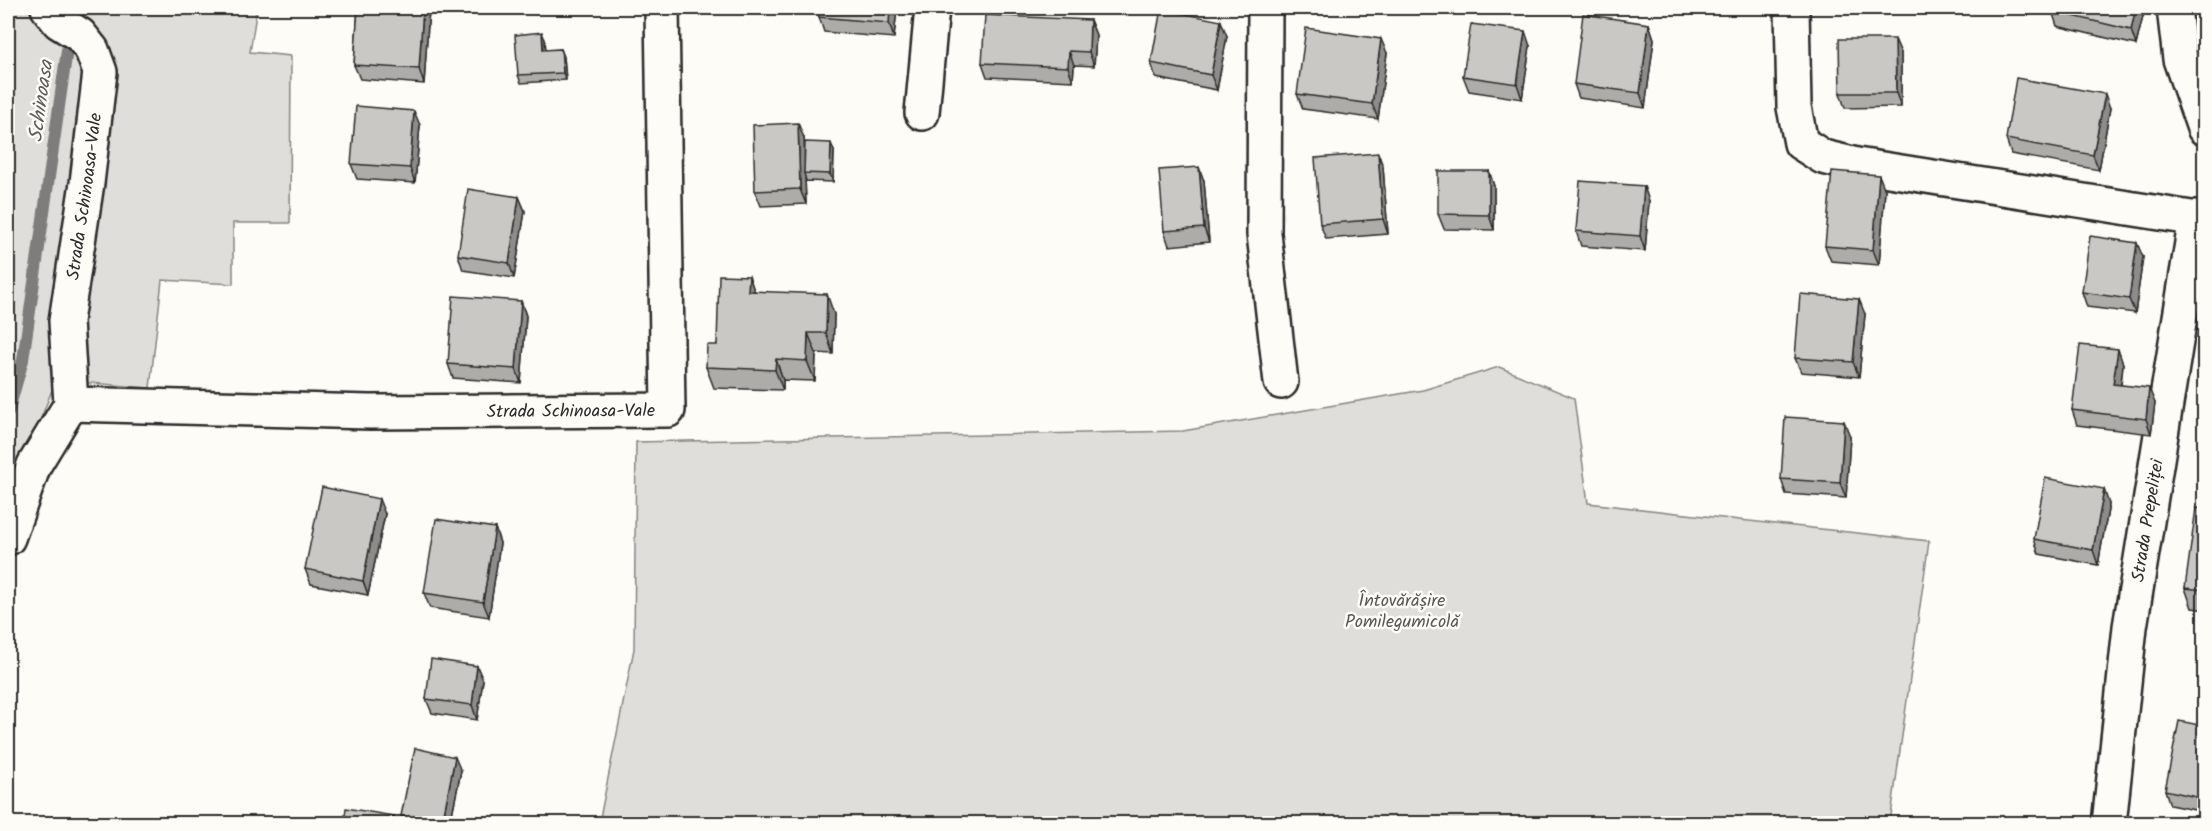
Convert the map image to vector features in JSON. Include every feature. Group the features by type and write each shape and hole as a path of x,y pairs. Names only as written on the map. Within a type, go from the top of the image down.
{"street":[{"name":"Strada Schinoasa-Vale","path":"62,22 92,50 100,72 87,183 66,321 71,404 370,412 668,410 662,8"},
{"path":"922,113 932,8"},
{"path":"1265,8 1264,234 1281,382"},
{"name":"Strada Prepeliței","path":"1792,8 1794,107 1801,144 1823,157 1857,165 2200,219 2130,627 2109,824"},
{"path":"2174,8 2180,59 2205,128"},
{"path":"8,538 34,465 71,404"}],"green space":[{"path":"11,8 257,8 250,52 291,56 290,223 233,223 233,284 162,280 150,388 56,380 8,502 8,39"},
{"name":"Întovărășire Pomilegumicolă","path":"1499,367 1574,398 1588,503 1929,541 1890,823 599,823 634,649 636,442 1183,431 1423,390"}],"building":[{"path":"358,8 423,8 419,69 354,65"},
{"path":"819,8 890,8 889,23 819,17"},
{"path":"2053,8 2136,8 2131,30 2052,11"},
{"path":"1161,9 1221,21 1211,75 1151,63"},
{"path":"1583,14 1649,24 1640,93 1574,84"},
{"path":"985,15 1090,20 1089,52 1069,51 1068,67 982,63"},
{"path":"1471,24 1525,31 1517,84 1463,76"},
{"path":"1306,28 1381,39 1372,104 1297,94"},
{"path":"542,32 543,50 561,49 563,73 518,75 515,35"},
{"path":"1839,39 1895,39 1896,93 1840,93"},
{"path":"2016,78 2105,94 2093,155 2006,139"},
{"path":"356,106 414,111 410,168 351,164"},
{"path":"798,123 800,189 755,191 753,125"},
{"path":"805,142 831,143 830,174 804,173"},
{"path":"1378,153 1383,219 1320,224 1315,158"},
{"path":"1199,167 1204,228 1164,231 1159,170"},
{"path":"1438,171 1489,171 1489,215 1438,214"},
{"path":"1832,171 1879,175 1873,250 1825,246"},
{"path":"1580,181 1644,186 1640,236 1576,231"},
{"path":"468,189 519,197 509,263 458,255"},
{"path":"2090,236 2137,243 2129,299 2082,292"},
{"path":"719,275 749,276 748,291 827,294 826,333 808,333 807,361 776,359 775,370 706,367 707,345 717,345"},
{"path":"1800,294 1859,299 1853,362 1795,358"},
{"path":"453,296 521,301 516,369 448,364"},
{"path":"2080,345 2118,349 2113,384 2149,388 2146,419 2072,410"},
{"path":"1785,417 1844,421 1840,483 1781,479"},
{"path":"2045,478 2104,489 2093,550 2034,539"},
{"path":"322,487 379,499 363,581 305,569"},
{"path":"2196,508 2205,509 2205,590 2185,588"},
{"path":"436,519 495,528 483,602 424,593"},
{"path":"431,659 477,666 472,705 426,699"},
{"path":"2179,721 2205,726 2205,799 2165,790"},
{"path":"415,748 455,757 442,824 401,816"},
{"path":"346,808 394,816 392,824 344,824"}],"waterway":[{"name":"Schinoasa","path":"8,413 23,360 73,8"}]}
